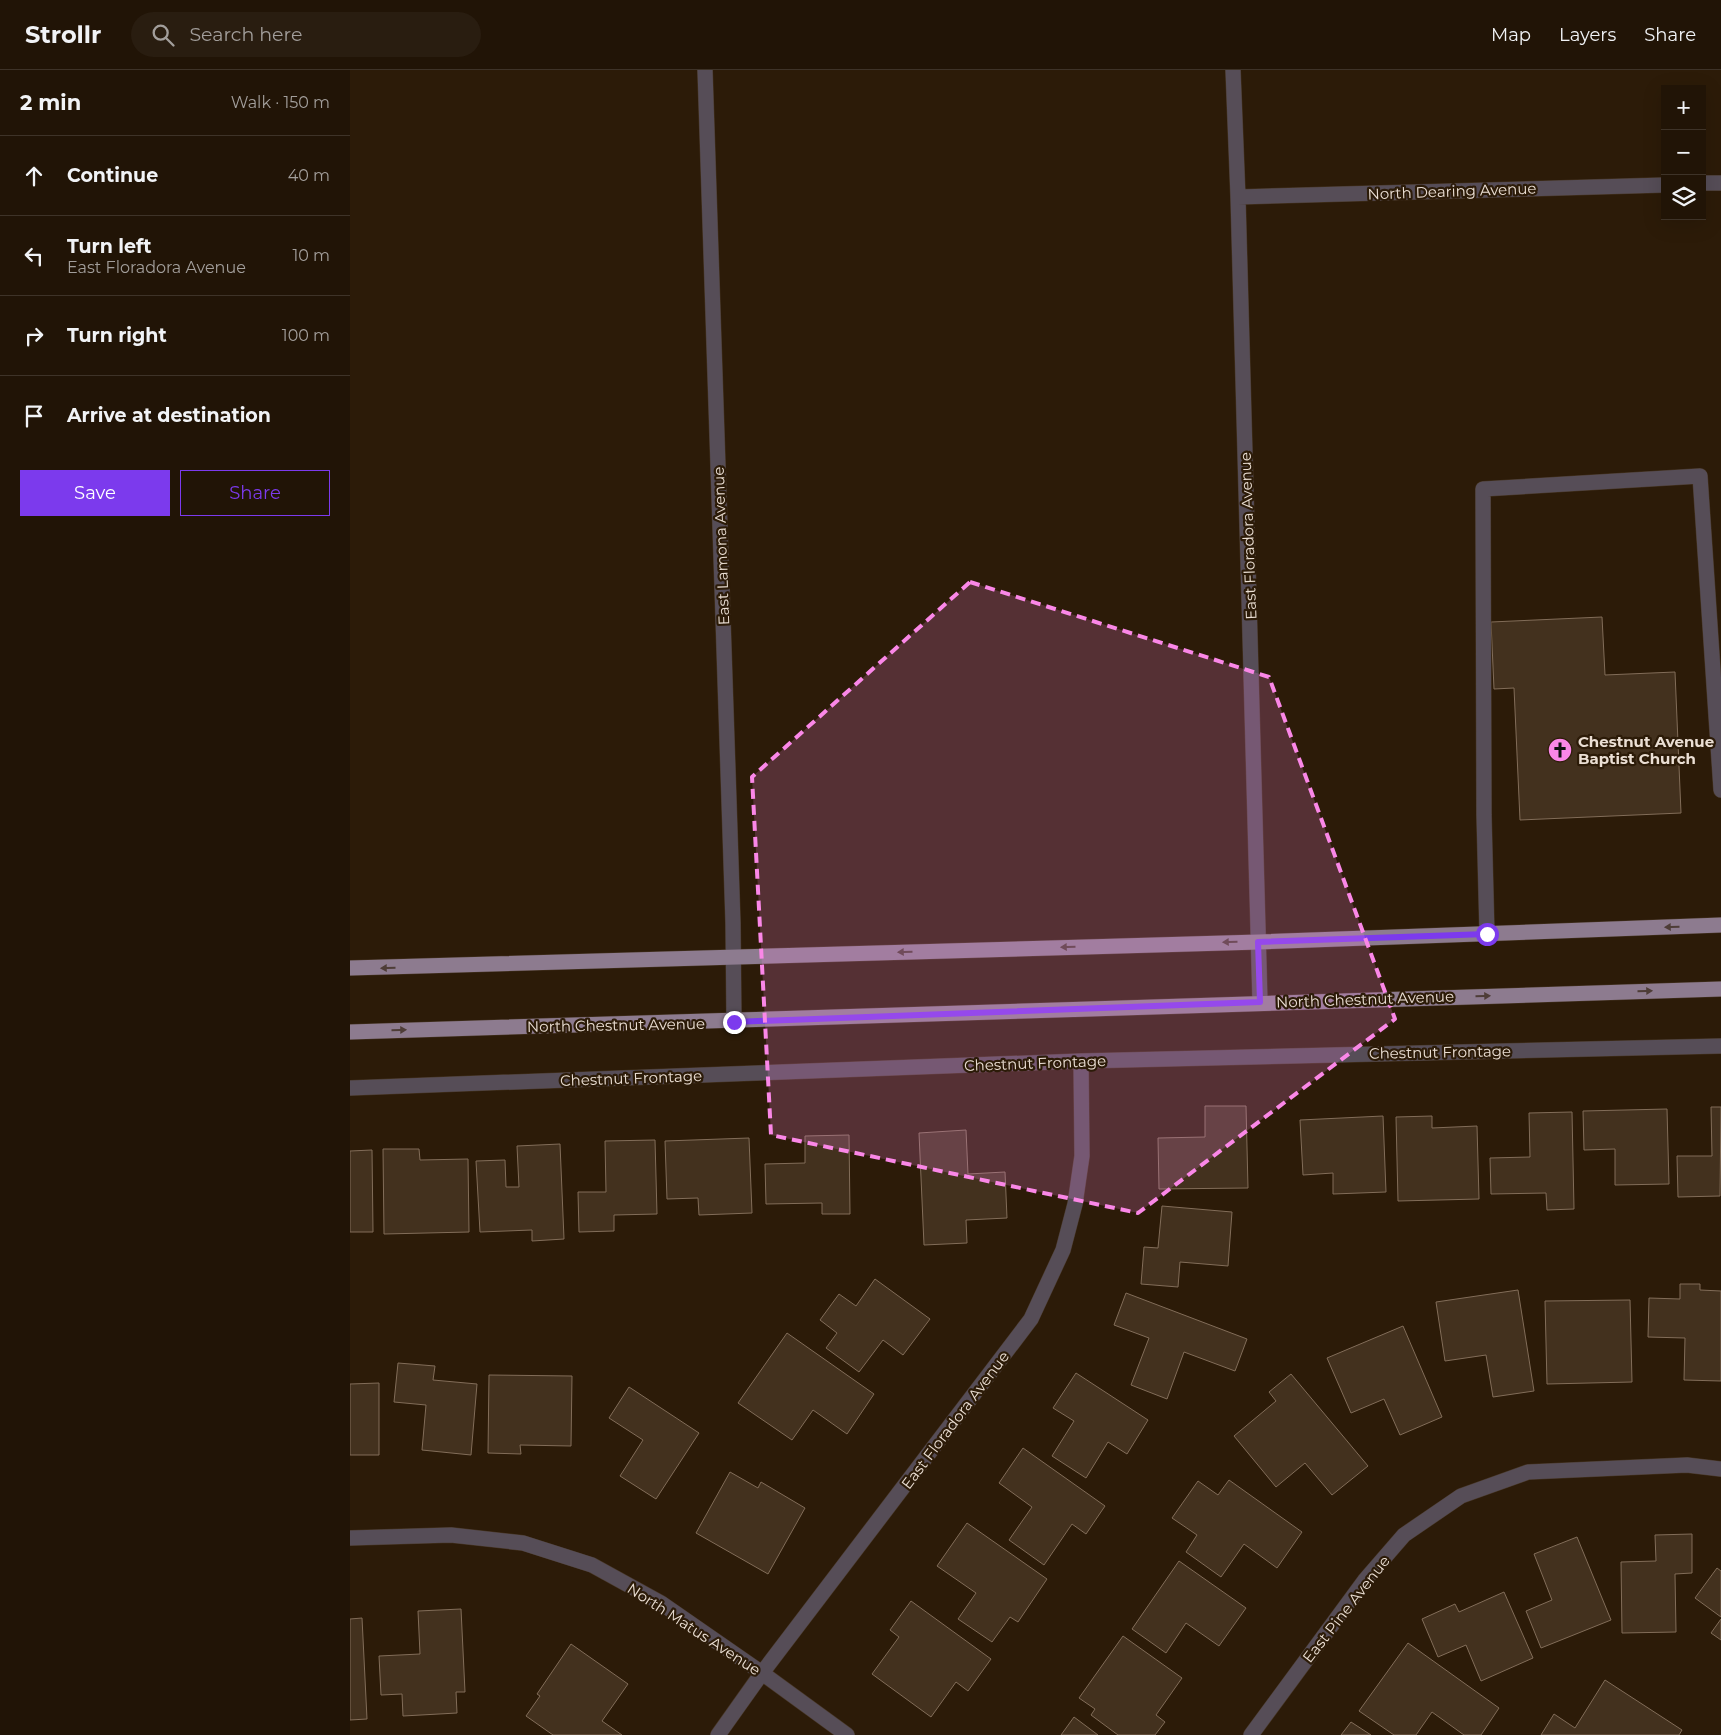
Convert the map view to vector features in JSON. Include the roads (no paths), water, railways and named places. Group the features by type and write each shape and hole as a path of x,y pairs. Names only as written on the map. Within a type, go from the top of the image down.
{"main road":[{"path":"350,968 1258,942 1721,925"},
{"name":"North Chestnut Avenue","path":"350,1032 734,1022 1260,1002 1721,989"}],"street":[{"name":"East Lamona Avenue","path":"705,70 734,957 734,1022"},
{"name":"East Floradora Avenue","path":"1233,70 1260,1002"},
{"path":"1706,184 1721,183"},
{"name":"North Dearing Avenue","path":"1238,197 1661,185"},
{"path":"1487,934 1484,814 1483,490 1700,476 1721,790"},
{"name":"Chestnut Frontage","path":"350,1088 1081,1061 1721,1046"},
{"name":"East Floradora Avenue","path":"718,1735 762,1673 1031,1319 1049,1284 1063,1250 1075,1204 1082,1156 1081,1061"},
{"name":"East Pine Avenue","path":"1251,1735 1365,1580 1404,1535 1461,1496 1528,1472 1687,1466 1721,1469"},
{"name":"North Matus Avenue","path":"350,1538 451,1536 523,1543 592,1565 661,1603 847,1735"}],"place":[{"name":"Chestnut Avenue Baptist Church","path":"1560,750"}]}
